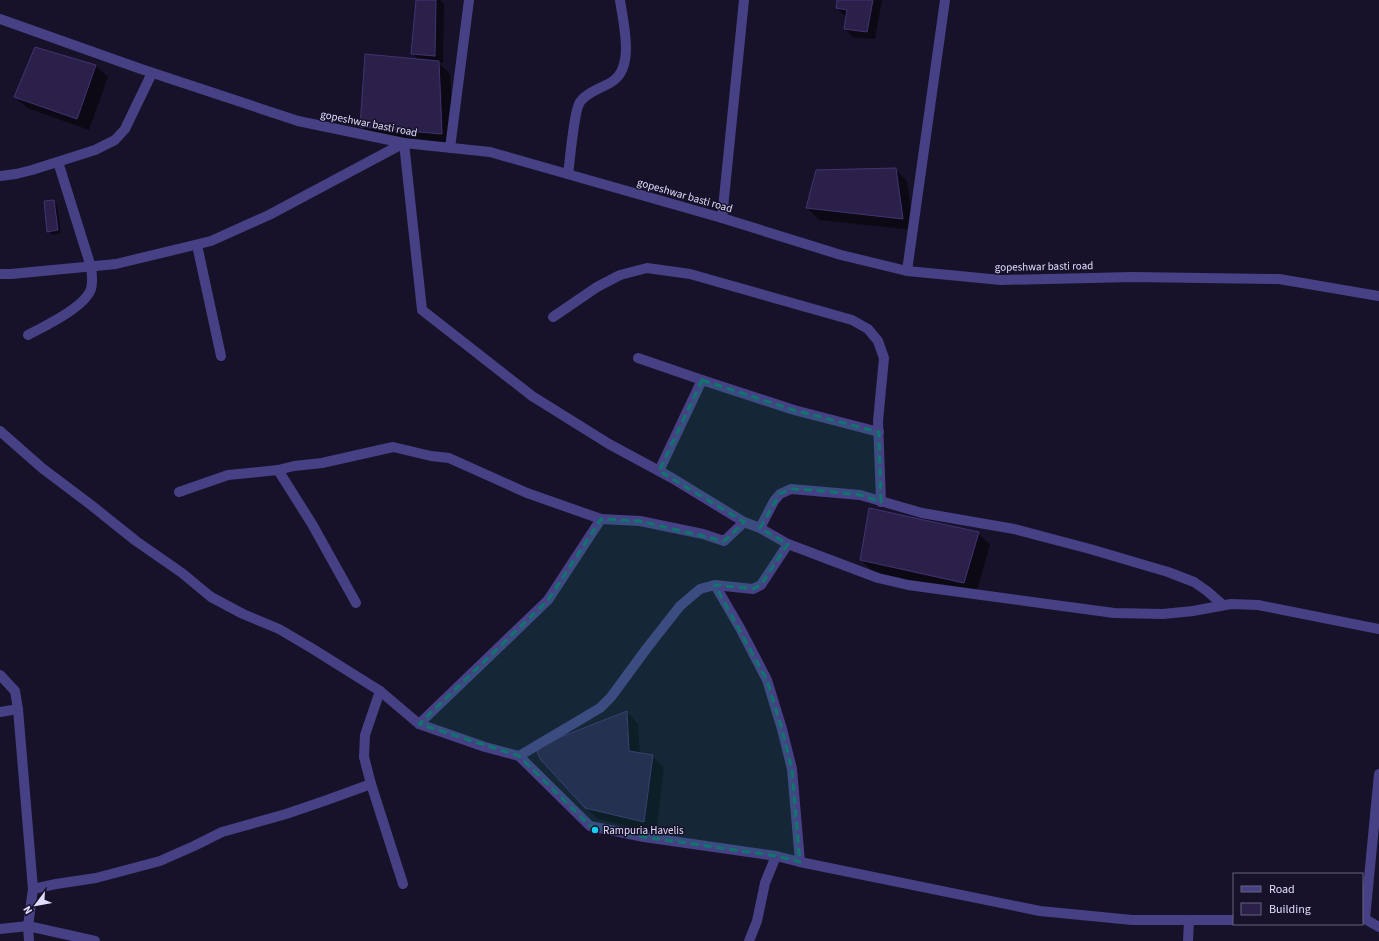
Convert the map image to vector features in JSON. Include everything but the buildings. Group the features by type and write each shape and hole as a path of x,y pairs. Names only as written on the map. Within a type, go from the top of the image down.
{"street":[{"path":"450,148 469,0"},
{"path":"568,174 575,118 579,102 590,93 615,80 624,68 626,51 620,0"},
{"path":"722,218 744,0"},
{"path":"907,271 945,0"},
{"name":"gopeshwar basti road","path":"0,18 152,72 298,121 404,143 490,152 722,218 841,255 907,271 1001,280 1133,277 1279,279 1379,296"},
{"path":"0,176 16,174 58,162 95,150 115,140 125,129 152,72"},
{"path":"0,274 116,264 211,241 269,215 404,143 422,310 532,396 609,444 744,522 760,528 788,544 878,578 915,586 1114,613 1176,614 1231,604 1258,605 1379,629"},
{"path":"28,336 84,300 91,289 91,267 58,162"},
{"path":"197,244 221,356"},
{"path":"553,317 597,287 620,275 647,268 690,274 852,320 868,329 878,341 884,358 878,421 881,502"},
{"path":"638,358 794,410 879,432"},
{"path":"658,471 702,380"},
{"path":"0,431 42,468 136,541 182,573 211,597 243,614 279,629 380,691 419,724 519,756 590,826 644,838 776,856 1040,911 1132,920 1233,920"},
{"path":"179,492 228,475 278,470 294,466 322,463 393,448 449,458 527,493 601,519 640,521 703,534 724,541 744,522"},
{"path":"278,470 312,524 356,603"},
{"path":"760,528 774,501 780,494 791,489 860,495 922,513 1014,529 1168,572 1194,582 1223,605"},
{"path":"419,724 548,600 601,519"},
{"path":"519,756 600,708 611,697 680,606 700,589 715,585 753,589 761,585 788,544"},
{"path":"715,585 740,628 767,680 792,769 800,862"},
{"path":"0,675 15,691 18,709 33,889 28,926 29,941"},
{"path":"380,691 365,735 364,757 370,784 403,884"},
{"path":"0,712 18,709"},
{"path":"1379,774 1363,919 1379,927"},
{"path":"33,889 96,878 160,861 222,832 286,814 370,784"},
{"path":"749,941 757,921 765,884 776,856"},
{"path":"1188,941 1189,921"},
{"path":"0,929 28,926 95,941"}],"highlighted area":[{"path":"702,380 794,410 879,432 881,502 860,495 812,490 791,489 780,494 760,528 788,544 761,585 753,589 715,585 767,680 792,769 800,862 776,856 644,837 590,826 519,756 419,724 548,600 601,519 640,521 724,541 744,522 659,471"}],"place":[{"name":"Rampuria Havelis","path":"595,830"}]}
